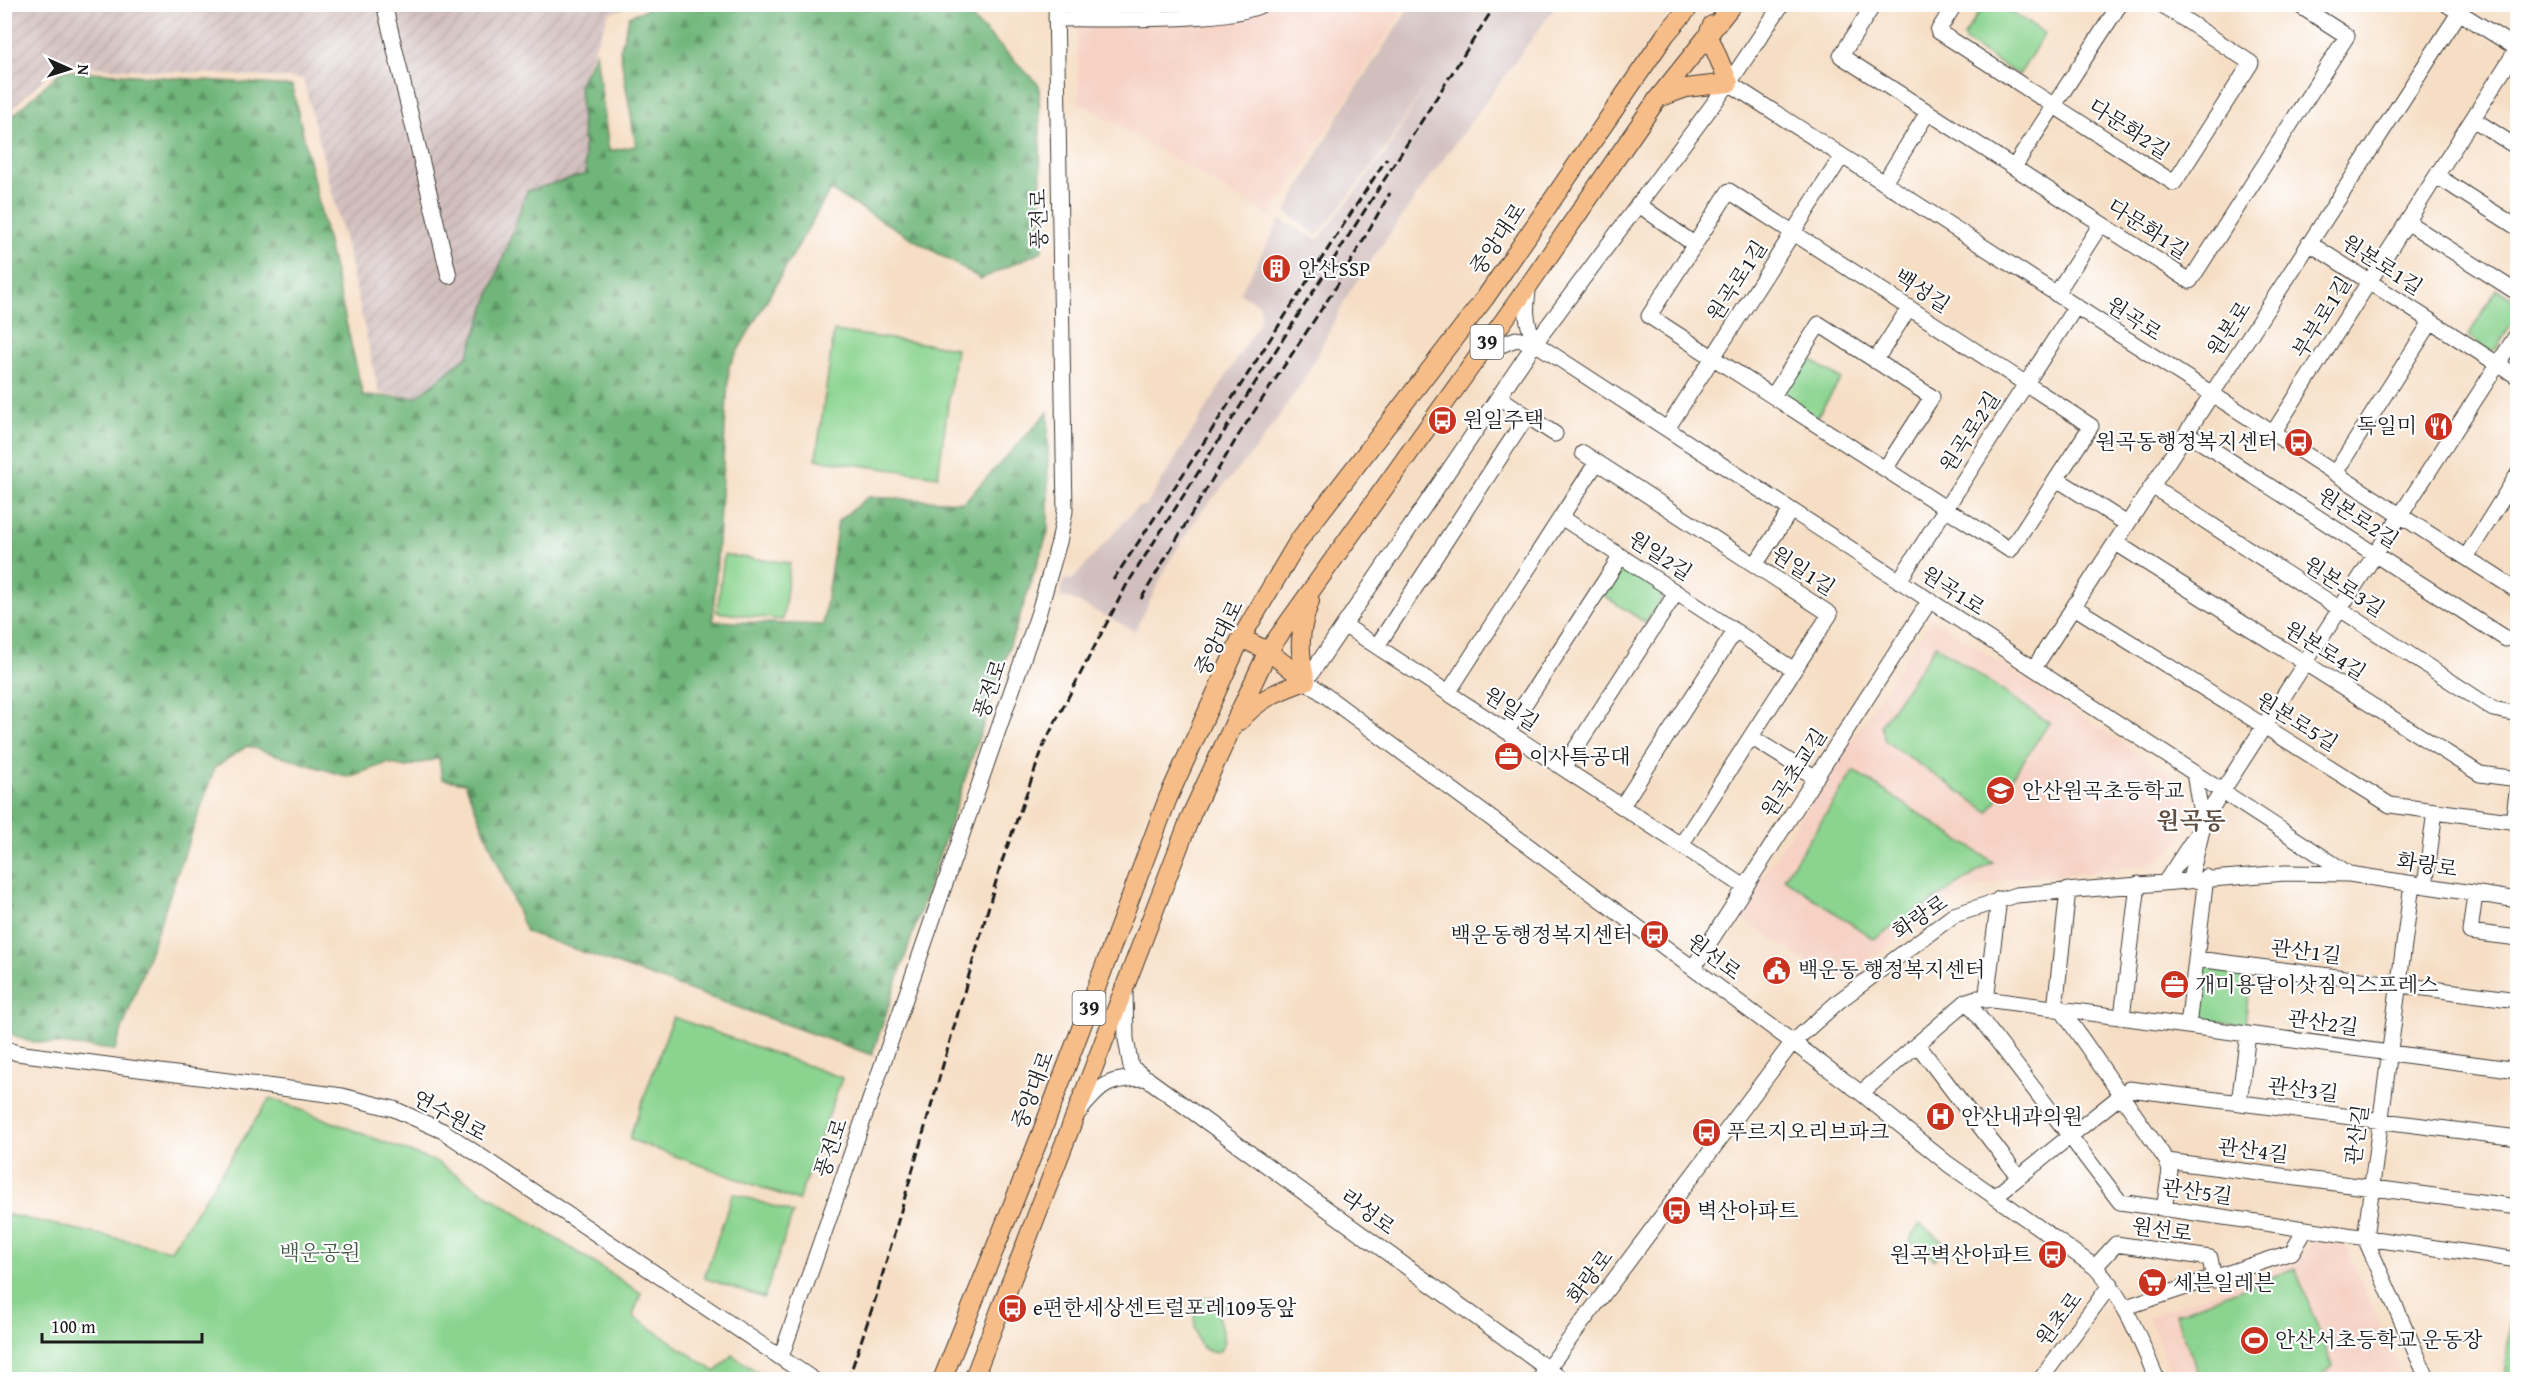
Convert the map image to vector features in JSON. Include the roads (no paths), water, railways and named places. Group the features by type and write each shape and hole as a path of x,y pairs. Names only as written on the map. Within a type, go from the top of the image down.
{"main road":[{"name":"39","path":"1666,34 1681,4"},
{"name":"중앙대로","path":"942,1380 1041,1134 1168,798 1241,638 1299,540 1485,298 1666,34 1692,4"},
{"path":"1658,98 1686,88 1729,82 1708,34 1722,4"},
{"name":"39","path":"974,1379 1192,813 1268,651 1319,576 1529,285 1658,98 1733,4"},
{"path":"1306,681 1300,660 1301,625 1319,576"},
{"path":"1241,638 1268,651 1306,681"},
{"path":"1228,736 1251,708 1275,692 1306,681"}],"street":[{"path":"384,4 449,276"},
{"path":"1056,12 1205,16 1255,9 1263,4"},
{"path":"1306,681 1535,343 1729,82 1782,4"},
{"name":"다문화1길","path":"1874,4 1841,56 2190,281 2347,36 2297,4"},
{"name":"다문화2길","path":"1954,4 1938,31 2174,183 2251,63 2161,4"},
{"path":"2014,167 2120,4"},
{"path":"2452,9 2517,49"},
{"name":"원본로","path":"2034,668 2309,243 2452,9"},
{"name":"풍전로","path":"781,1357 1038,615 1059,542 1065,511 1056,12"},
{"name":"부부로1길","path":"2273,433 2517,49"},
{"name":"원곡로","path":"1729,82 2517,591"},
{"path":"1884,183 1928,112"},
{"path":"2473,119 2517,148"},
{"name":"원곡로1길","path":"1667,429 1842,156"},
{"path":"2437,176 2517,228"},
{"name":"백성길","path":"1730,191 2091,426 2010,550 1649,316 1695,244 1730,191"},
{"path":"1638,204 1695,244"},
{"path":"2407,222 2517,293"},
{"path":"2056,294 2101,224"},
{"name":"원본로1길","path":"2309,243 2517,377"},
{"path":"1529,285 1525,308 1527,324 1535,343"},
{"name":"원곡로2길","path":"1899,580 2076,306"},
{"path":"1875,361 1909,308"},
{"name":"원본로1길","path":"2335,473 2431,322"},
{"path":"1773,396 1819,324 1932,397 1885,469"},
{"path":"2190,879 2205,818 2517,333"},
{"path":"1479,354 1516,339 1535,343"},
{"name":"원곡1로","path":"1535,343 2349,874"},
{"path":"1499,397 1555,434"},
{"path":"1377,646 1527,416"},
{"name":"원본로2길","path":"2187,433 2506,639"},
{"name":"원일1길","path":"1583,453 1830,614 1681,845"},
{"path":"1448,693 1597,462"},
{"path":"2466,557 2517,474"},
{"path":"2057,479 2127,524"},
{"name":"원본로3길","path":"2152,486 2493,709 2517,714"},
{"path":"1755,565 1791,510"},
{"name":"원일2길","path":"1561,517 1794,670"},
{"name":"원본로4길","path":"2116,543 2480,774 2517,779"},
{"path":"1507,731 1621,556"},
{"path":"1563,768 1676,592"},
{"name":"원곡초교길","path":"1693,968 1930,600"},
{"name":"원본로5길","path":"2074,607 2390,805 2515,821"},
{"name":"원일길","path":"1344,625 1745,887"},
{"path":"1622,806 1735,631"},
{"name":"원선로","path":"1306,681 1861,1093 1948,1164 2095,1267 2111,1284 2126,1308 2157,1380"},
{"path":"1751,737 1816,778"},
{"path":"2166,882 2203,825 2194,773"},
{"path":"2515,821 2517,786"},
{"name":"관산길","path":"2365,1238 2399,985 2434,811"},
{"name":"화랑로","path":"1543,1374 1792,1042 1839,1001 1954,915 1999,899 2068,890 2285,873 2349,874 2517,900"},
{"path":"2188,1026 2206,878"},
{"path":"2122,1017 2138,884"},
{"path":"2068,890 2058,1009 2167,1161 2170,1171 2164,1209"},
{"path":"2475,894 2470,932 2517,938"},
{"path":"1986,1000 1999,899"},
{"name":"관산1길","path":"2197,959 2517,1000"},
{"name":"라성로","path":"1125,991 1126,1039 1131,1067 1543,1374 1563,1380"},
{"name":"관산2길","path":"1967,1001 1977,998 2517,1070"},
{"path":"1861,1093 1967,1001"},
{"name":"관산5길","path":"1967,1001 2120,1202 2517,1260"},
{"path":"2239,1103 2248,1034"},
{"path":"1917,1044 2018,1176"},
{"name":"연수원로","path":"4,1048 17,1053 342,1096 394,1109 443,1131 814,1380"},
{"path":"1075,1117 1096,1091 1119,1079 1147,1078"},
{"name":"관산3길","path":"2120,1095 2129,1089 2517,1138"},
{"path":"1994,1197 2120,1095"},
{"name":"관산4길","path":"2167,1161 2517,1207"},
{"path":"2126,1308 2292,1252 2306,1229"},
{"path":"2365,1238 2428,1380"},
{"name":"원선로","path":"2095,1267 2116,1245 2210,1258 2214,1280"},
{"name":"원초로","path":"2040,1380 2111,1284"}],"railway":[{"path":"848,1380 876,1297 1001,864 1045,742 1126,586 1496,4"},
{"path":"1113,580 1387,158"},
{"path":"1141,599 1238,436 1338,284 1390,193"}],"place":[{"name":"안산SSP","path":"1277,269"},
{"name":"원일주택","path":"1442,420"},
{"name":"독일미","path":"2438,426"},
{"name":"원곡동행정복지센터","path":"2299,442"},
{"name":"이사특공대","path":"1508,757"},
{"name":"안산원곡초등학교","path":"2001,791"},
{"name":"백운동행정복지센터","path":"1654,935"},
{"name":"백운동 행정복지센터","path":"1777,970"},
{"name":"개미용달이삿짐익스프레스","path":"2174,985"},
{"name":"안산내과의원","path":"1940,1117"},
{"name":"푸르지오리브파크","path":"1706,1132"},
{"name":"벽산아파트","path":"1676,1211"},
{"name":"원곡벽산아파트","path":"2053,1255"},
{"name":"세븐일레븐","path":"2152,1283"},
{"name":"e편한세상센트럴포레109동앞","path":"1012,1308"},
{"name":"안산서초등학교 운동장","path":"2254,1340"}],"district":[{"name":"원곡동","path":"2191,821"}],"park label":[{"name":"백운공원","path":"320,1253"}]}
